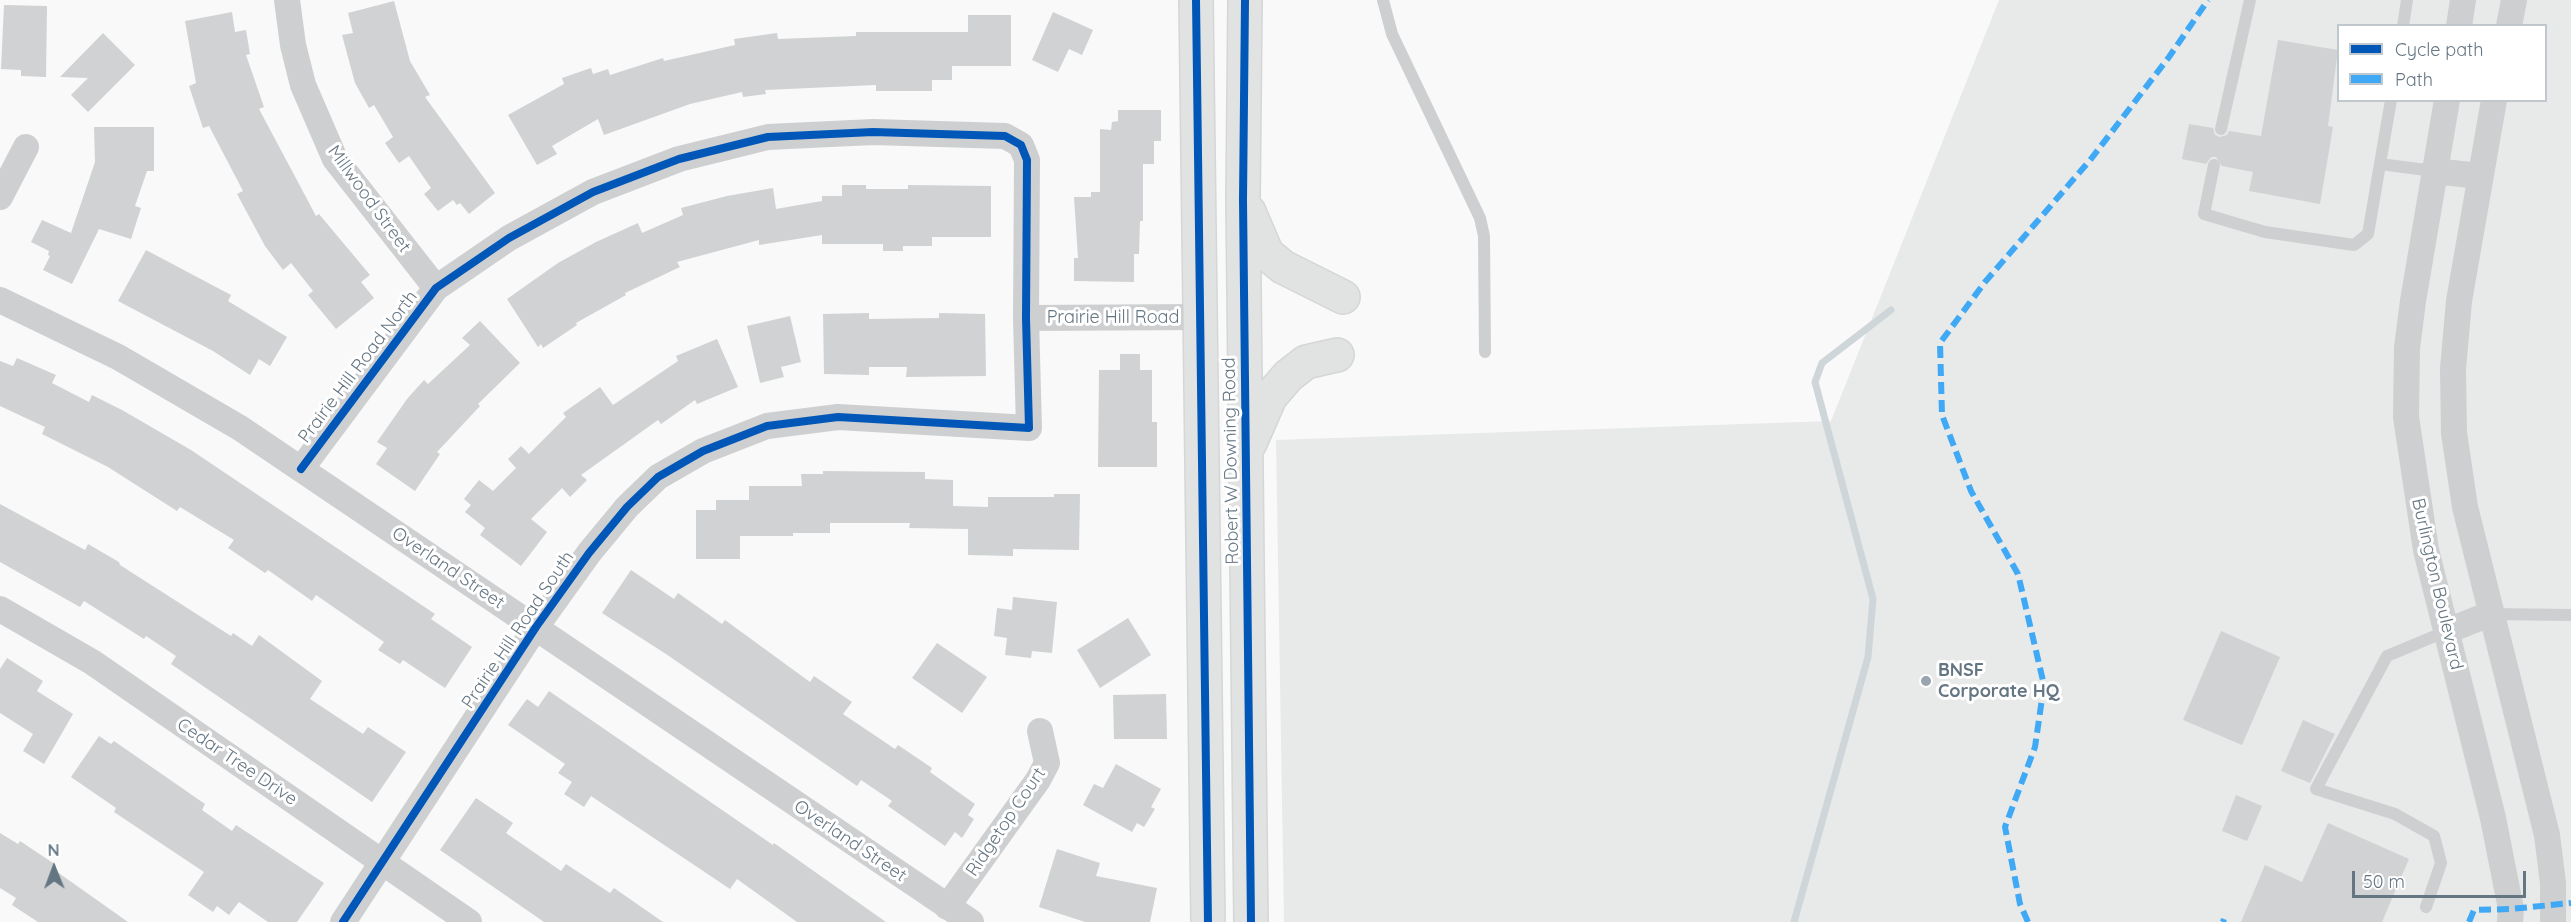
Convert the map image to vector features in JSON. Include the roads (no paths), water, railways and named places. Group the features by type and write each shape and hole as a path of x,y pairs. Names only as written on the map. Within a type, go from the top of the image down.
{"main road":[{"name":"Robert W Downing Road","path":"1196,0 1208,922"},
{"name":"Robert W Downing Road","path":"1245,0 1243,200 1251,922"},
{"path":"1243,200 1267,254 1283,267 1343,297"},
{"path":"1245,453 1270,397 1288,376 1306,362 1337,355"}],"street":[{"name":"Millwood Street","path":"287,0 293,45 303,85 335,159 436,288"},
{"path":"2459,24 2463,0"},
{"path":"2508,24 2514,0"},
{"name":"Burlington Boulevard","path":"2447,102 2413,301 2407,348 2406,417 2426,550 2493,818 2511,909 2510,922"},
{"path":"2494,102 2459,301 2453,369 2454,433 2465,507 2547,835 2553,883 2553,922"},
{"name":"Prairie Hill Road North","path":"301,469 436,288 509,238 593,192 679,159 768,137 873,132 1005,136 1021,146 1027,160 1026,318"},
{"path":"0,197 26,147"},
{"path":"2434,171 2479,176"},
{"name":"Overland Street","path":"0,300 50,322 168,385 301,469 972,922"},
{"name":"Prairie Hill Road","path":"1026,318 1200,317"},
{"name":"Prairie Hill Road South","path":"343,922 536,627 589,553 627,507 658,477 704,451 767,426 838,417 1029,428 1026,318"},
{"name":"Cedar Tree Drive","path":"0,609 92,662 469,922"},
{"path":"2447,631 2490,614"},
{"name":"Ridgetop Court","path":"947,907 1038,780 1047,763 1040,731"}],"lane":[{"path":"1383,0 1392,34 1480,218 1484,236 1485,352"},
{"path":"2221,129 2250,0"},
{"path":"2403,24 2407,0"},
{"path":"2214,165 2204,214 2265,232 2354,245 2368,234 2391,102"},
{"path":"2380,164 2434,171"},
{"path":"2490,614 2571,615"},
{"path":"2426,907 2441,863 2434,836 2395,814 2316,789 2387,656 2447,631"}],"waterway":[{"path":"1794,922 1868,657 1873,599 1815,382 1822,363 1891,310"}],"place":[{"name":"BNSF Corporate HQ","path":"1926,681"}]}
